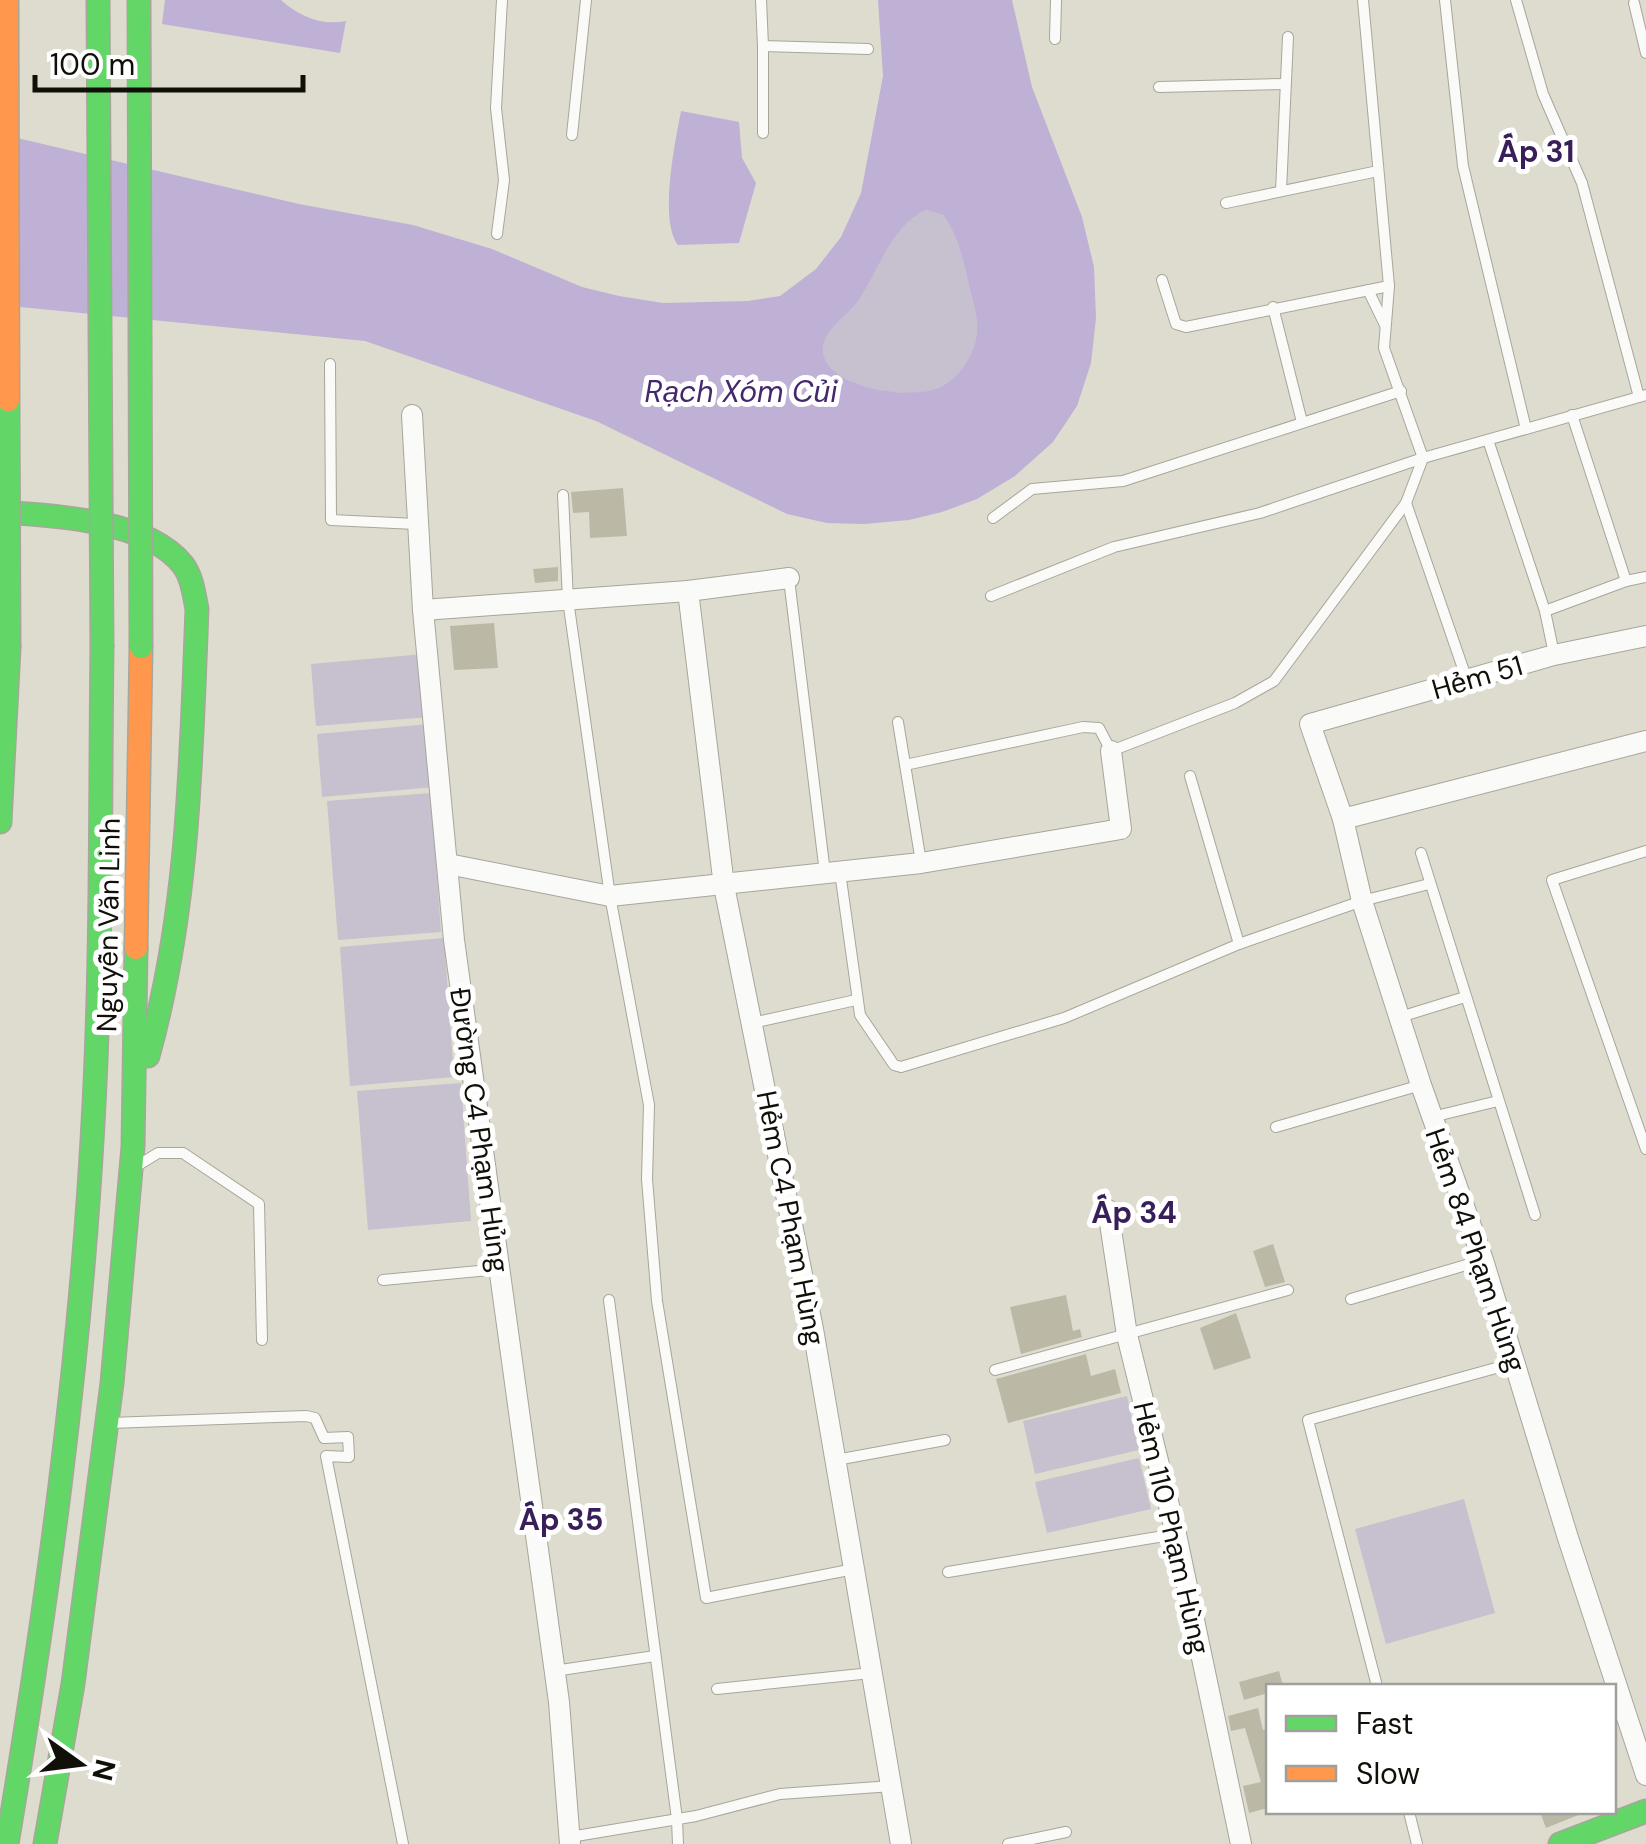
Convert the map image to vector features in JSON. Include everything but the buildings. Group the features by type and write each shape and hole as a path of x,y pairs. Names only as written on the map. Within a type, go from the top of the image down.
{"main road":[{"path":"0,822 9,648 7,0"},
{"name":"Nguyễn Văn Linh","path":"7,1844 36,1675 72,1374 93,1122 102,647 98,0"},
{"name":"Nguyễn Văn Linh","path":"44,1844 73,1684 107,1423 136,1094 141,647 138,0"},
{"path":"0,512 54,516 122,530 164,548 182,562 192,584 197,609 182,893 156,1033 136,1094"},
{"path":"1567,1843 1646,1812"}],"street":[{"name":"Đường C4 Phạm Hủng","path":"412,415 416,524 454,940 554,1671 570,1841"},
{"path":"423,610 688,591 788,578"},
{"name":"Hẻm C4 Phạm Hùng","path":"688,591 724,886 836,1460 901,1844"},
{"name":"Hẻm 51","path":"1310,724 1554,655 1646,636"},
{"name":"Hẻm 84 Phạm Hùng","path":"1310,724 1344,819 1362,902 1483,1260 1646,1775"},
{"path":"1344,819 1646,741"},
{"path":"448,864 610,896 921,863 1121,829 1111,751"},
{"name":"Hẻm 110 Phạm Hùng","path":"1108,1210 1128,1335 1176,1534 1241,1844"}],"lane":[{"path":"497,234 504,180 496,108 502,0"},
{"path":"572,135 586,0"},
{"path":"761,0 762,132"},
{"path":"1055,39 1056,0"},
{"path":"905,765 1082,727 1099,728 1111,751 1235,703 1274,682 1406,503 1423,458 1384,348 1389,286 1363,0"},
{"path":"1445,0 1463,166 1526,428"},
{"path":"991,596 1114,547 1260,513 1423,458 1643,396 1582,183 1543,94 1516,0"},
{"path":"1634,3 1646,53"},
{"path":"1281,191 1288,38"},
{"path":"762,46 868,49"},
{"path":"1159,87 1286,84"},
{"path":"1226,203 1378,171"},
{"path":"1162,280 1176,324 1181,326 1389,286"},
{"path":"1368,290 1385,325"},
{"path":"1273,308 1302,422"},
{"path":"330,364 330,520 416,524"},
{"path":"993,518 1032,489 1122,481 1401,391"},
{"path":"1572,415 1626,581"},
{"path":"1488,440 1545,611 1554,655"},
{"path":"563,495 568,600 610,896 649,1105 647,1179 656,1301 706,1598 855,1568"},
{"path":"1406,503 1467,680"},
{"path":"1545,611 1646,577"},
{"path":"788,578 856,1000 866,1028 894,1065 900,1067 1064,1018 1240,944 1362,902 1430,884"},
{"path":"898,722 921,863"},
{"path":"1190,776 1240,944"},
{"path":"1645,1143 1552,880 1646,851"},
{"path":"1421,852 1535,1215"},
{"path":"1400,1016 1465,997"},
{"path":"752,1023 856,1000"},
{"path":"1276,1127 1421,1085"},
{"path":"1432,1117 1498,1101"},
{"path":"132,1170 158,1153 182,1153 259,1204 262,1340"},
{"path":"1351,1299 1483,1260"},
{"path":"383,1280 500,1269"},
{"path":"994,1370 1288,1290"},
{"path":"609,1300 678,1844"},
{"path":"1376,1684 1308,1420 1515,1362"},
{"path":"107,1423 306,1416 315,1418 324,1438 348,1437 349,1457 326,1456 403,1844"},
{"path":"836,1460 945,1440"},
{"path":"948,1572 1176,1534"},
{"path":"554,1671 655,1656"},
{"path":"717,1689 871,1673"},
{"path":"570,1841 780,1794 893,1786"},
{"path":"1410,1814 1418,1844"},
{"path":"1008,1844 1066,1832"}],"shaded area":[{"path":"926,210 943,215 960,249 977,320 970,356 948,384 928,392 892,392 853,382 827,363 824,342 859,300 895,237"},
{"path":"424,654 429,717 316,726 311,664"},
{"path":"430,724 435,787 322,797 317,734"},
{"path":"431,793 441,932 338,940 327,801"},
{"path":"444,938 454,1077 350,1086 340,947"},
{"path":"461,1083 471,1221 368,1230 357,1091"},
{"path":"1127,1396 1139,1450 1035,1474 1023,1421"},
{"path":"1139,1458 1151,1509 1047,1533 1035,1482"},
{"path":"1464,1499 1495,1613 1386,1644 1355,1529"}],"water":[{"path":"165,0 281,0 311,18 346,21 340,53 162,24"},
{"name":"Rạch Xóm Củi","path":"878,0 1012,0 1032,87 1082,217 1094,267 1096,318 1091,363 1077,406 1053,442 1015,476 977,499 942,512 864,524 827,523 787,514 596,421 365,341 0,305 0,134 299,204 413,225 492,249 582,287 619,296 663,303 748,301 780,296 816,269 841,237 861,193 883,76","holes":["926,210 943,215 960,249 977,320 976,339 966,364 941,387 911,393 872,388 838,374 827,363 823,349 827,335 859,300 904,226"]},
{"path":"681,111 739,122 742,158 756,183 739,243 678,245 672,233 670,180"}],"traffic: fast":[{"path":"98,0 102,647"},
{"path":"139,0 141,647"},
{"path":"8,400 9,648"},
{"path":"0,512 98,523 147,538 183,565 192,586 197,609 186,834 172,945 148,1056"},
{"path":"7,1844 60,1485 80,1304 98,1004 102,647"},
{"path":"0,822 9,648"},
{"path":"45,1844 73,1684 112,1383 133,1147 136,948"},
{"path":"1560,1844 1646,1811"}],"traffic: slow":[{"path":"7,0 8,400"},
{"path":"136,948 141,647"}],"district":[{"name":"Ấp 31","path":"1536,152"},
{"name":"Ấp 34","path":"1134,1213"},
{"name":"Ấp 35","path":"561,1520"}]}
